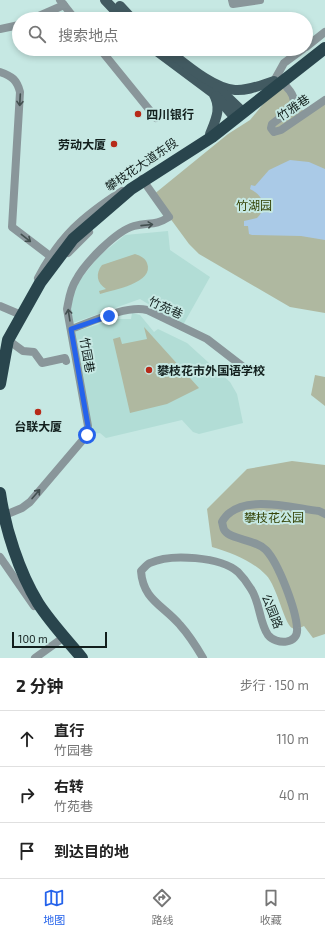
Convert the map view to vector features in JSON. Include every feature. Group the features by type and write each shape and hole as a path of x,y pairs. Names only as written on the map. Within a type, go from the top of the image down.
{"highway":[{"name":"攀枝花大道东段","path":"313,52 325,42"},
{"name":"攀枝花大道东段","path":"278,80 325,48"},
{"name":"攀枝花大道东段","path":"144,180 238,113 308,56"},
{"name":"攀枝花大道东段","path":"2,349 19,314 38,282 73,239 130,188 212,137 238,113"},
{"name":"攀枝花大道东段","path":"2,349 38,282"},
{"path":"0,384 2,349"},
{"path":"0,493 2,517 22,586 34,606 74,658"},
{"path":"2,517 19,562 38,603 82,658"}],"main road":[{"path":"105,0 116,12"},
{"path":"115,0 126,12"},
{"path":"163,56 238,113"},
{"path":"176,56 212,82 238,113"},
{"path":"212,82 234,90 250,88 278,80"},
{"path":"210,134 218,112 216,99 213,93"}],"street":[{"path":"232,0 232,4 260,0"},
{"path":"44,12 62,2 70,12"},
{"path":"0,29 12,26"},
{"path":"313,41 325,32"},
{"path":"106,56 156,118"},
{"path":"278,80 284,63 294,56"},
{"path":"0,72 11,76 18,83 20,92 12,227 50,256"},
{"name":"竹雅巷","path":"278,80 295,101 293,107 272,124 271,128 274,132 281,130 325,100"},
{"name":"竹园巷","path":"2,517 22,508 30,502 87,435 88,426 67,309 69,294 76,279 88,264 125,230 134,226 160,223 169,217 144,180"},
{"path":"38,282 50,256 68,232 92,210 130,188"},
{"path":"0,306 19,314"},
{"name":"竹苑巷","path":"71,329 124,311 139,308 147,310 207,340 242,366"},
{"path":"2,349 34,352 42,363 65,358 66,360"},
{"name":"公园路","path":"203,658 179,624 150,597 142,584 141,571 148,563 162,559 184,557 219,563 238,572 252,590 268,634 276,641 285,642 292,640 298,632 296,617 276,564 265,550 252,541 232,536 225,531 222,522 226,514 248,504 319,511 325,514"},
{"path":"1,561 34,606"},
{"path":"35,658 60,640"}],"shaded area":[{"path":"168,231 170,250 210,277 183,325 140,299 73,323 71,310 73,295 79,281 99,256 125,235"},
{"name":"攀枝花市外国语学校","path":"132,313 140,315 154,332 158,329 187,343 230,382 237,394 243,423 199,434 193,432 182,420 106,438 100,433 93,434 74,332 115,319 131,319"}],"green space":[{"name":"竹湖园","path":"282,81 305,113 325,100 325,313 290,307 199,254 189,244 153,195 228,134 250,120"},
{"path":"135,254 142,257 147,263 148,270 145,276 139,281 123,288 100,294 99,291 106,289 103,287 98,278 98,272 102,265"},
{"path":"144,327 199,388 167,404 130,413 113,339 120,337 122,344 147,339"},
{"path":"315,375 325,377 325,406 311,395"},
{"name":"攀枝花公园","path":"292,461 325,465 325,634 313,638 304,626 295,629 289,625 274,587 266,575 254,565 241,558 212,547 207,509 247,469"}],"water":[{"path":"290,160 309,162 325,169 325,240 301,236 252,235 249,234 248,226 244,226 244,221 257,218 263,206 261,198 250,189 251,185 255,186 269,170"}],"place":[{"name":"四川银行","path":"138,114"},
{"name":"劳动大厦","path":"114,144"},
{"name":"攀枝花市外国语学校","path":"149,370"},
{"name":"台联大厦","path":"38,412"}],"route":[{"path":"87,435 88,426 71,329 109,316"}]}
